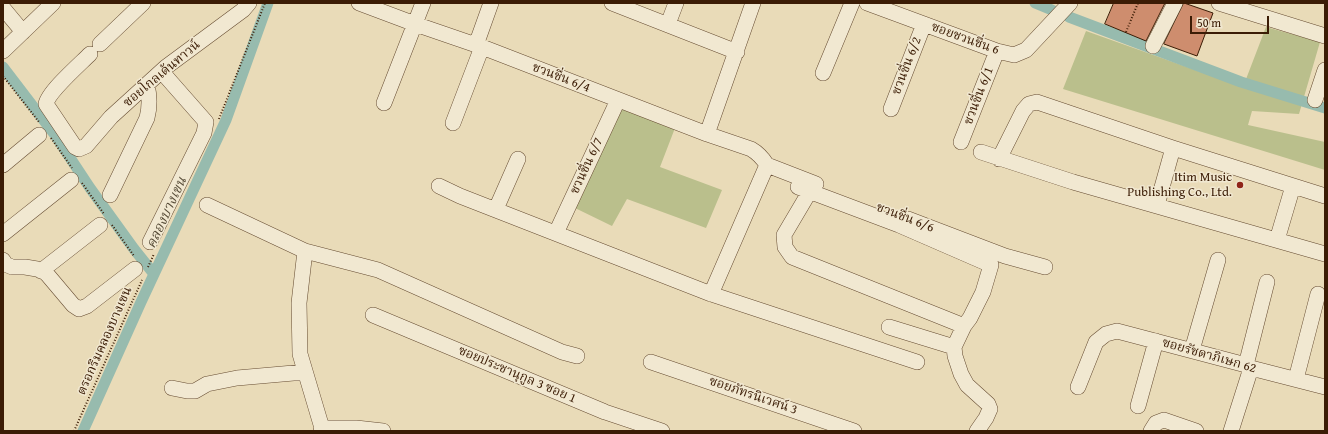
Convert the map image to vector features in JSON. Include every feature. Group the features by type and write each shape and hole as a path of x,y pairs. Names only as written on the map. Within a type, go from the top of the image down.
{"street":[{"path":"6,48 53,3"},
{"name":"ซอยโกลเด้นทาวน์","path":"143,3 52,92 47,100 46,104 75,147 79,149 86,146 111,117 162,72 242,10 248,3"},
{"name":"ชวนชื่น 6/4","path":"359,3 479,46 757,153 762,157 767,165"},
{"path":"384,102 423,3"},
{"path":"453,123 479,46 491,3"},
{"path":"612,3 736,52"},
{"path":"668,24 676,3"},
{"path":"707,134 754,3"},
{"path":"823,73 852,3"},
{"name":"ซอยชวนชื่น 6","path":"867,3 997,51 1014,55 1026,50 1070,3"},
{"path":"1153,46 1175,3"},
{"path":"1219,3 1325,36"},
{"path":"3,8 23,32"},
{"name":"ชวนชื่น 6/2","path":"891,109 924,24"},
{"name":"ชวนชื่น 6/1","path":"961,142 997,51"},
{"path":"1315,100 1325,70"},
{"path":"150,242 204,133 206,122 162,72"},
{"path":"110,195 147,118 150,97 147,85"},
{"name":"ชวนชื่น 6/7","path":"556,233 618,100"},
{"path":"999,159 1023,111 1029,104 1037,102 1173,148 1325,196"},
{"path":"3,165 39,135"},
{"path":"1157,205 1173,148"},
{"path":"981,152 1073,182 1325,254"},
{"path":"496,209 518,159"},
{"path":"712,294 767,165"},
{"name":"ชวนชื่น 6/6","path":"767,165 1005,256 1045,267"},
{"path":"3,234 71,180"},
{"path":"439,186 712,294 917,362"},
{"path":"1277,240 1293,186"},
{"path":"964,326 792,257 785,247 784,235 804,189 899,225 991,265 983,292 954,347 955,356 961,374 967,385 988,404 990,409 977,431"},
{"path":"207,205 305,251 378,270 562,352 577,356"},
{"path":"41,271 100,225"},
{"path":"305,251 299,303 300,354 322,429 356,428 383,431"},
{"path":"3,260 12,268 25,267 46,273 72,305 79,308 87,306 141,272"},
{"path":"1192,350 1218,260"},
{"path":"1231,431 1249,366 1267,282"},
{"path":"1296,379 1318,294"},
{"name":"ซอยประชานุกูล 3 ซอย 1","path":"373,315 605,412 662,431"},
{"path":"889,327 954,347"},
{"name":"ซอยรัชดาภิเษก 62","path":"1078,387 1096,342 1106,334 1117,331 1325,387"},
{"path":"1138,406 1156,341"},
{"name":"ซอยภัทรนิเวศน์ 3","path":"651,362 854,431"},
{"path":"172,388 195,391 207,384 237,378 305,372"},
{"path":"1151,431 1156,423 1164,420 1196,431"}],"path":[{"path":"1126,32 1138,3"},
{"name":"ตรอกริมคลองบางเขน","path":"74,431 141,272 152,258"}],"green space":[{"path":"1266,27 1320,42 1299,114 1252,111 1248,125 1325,142 1325,170 1063,89 1086,31 1243,87"},
{"path":"621,108 675,128 660,167 722,190 706,228 627,199 612,226 575,208"}],"building":[{"path":"1114,3 1165,3 1146,41 1105,24"},
{"path":"1184,3 1213,13 1197,56 1164,44"}],"waterway":[{"name":"คลองบางเขน","path":"83,431 226,120 268,3"},
{"path":"1035,3 1052,10"},
{"path":"1069,17 1241,82 1325,108"},
{"path":"3,67 55,135 90,188 154,274"}],"place":[{"name":"Itim Music Publishing Co., Ltd.","path":"1240,185"}]}
